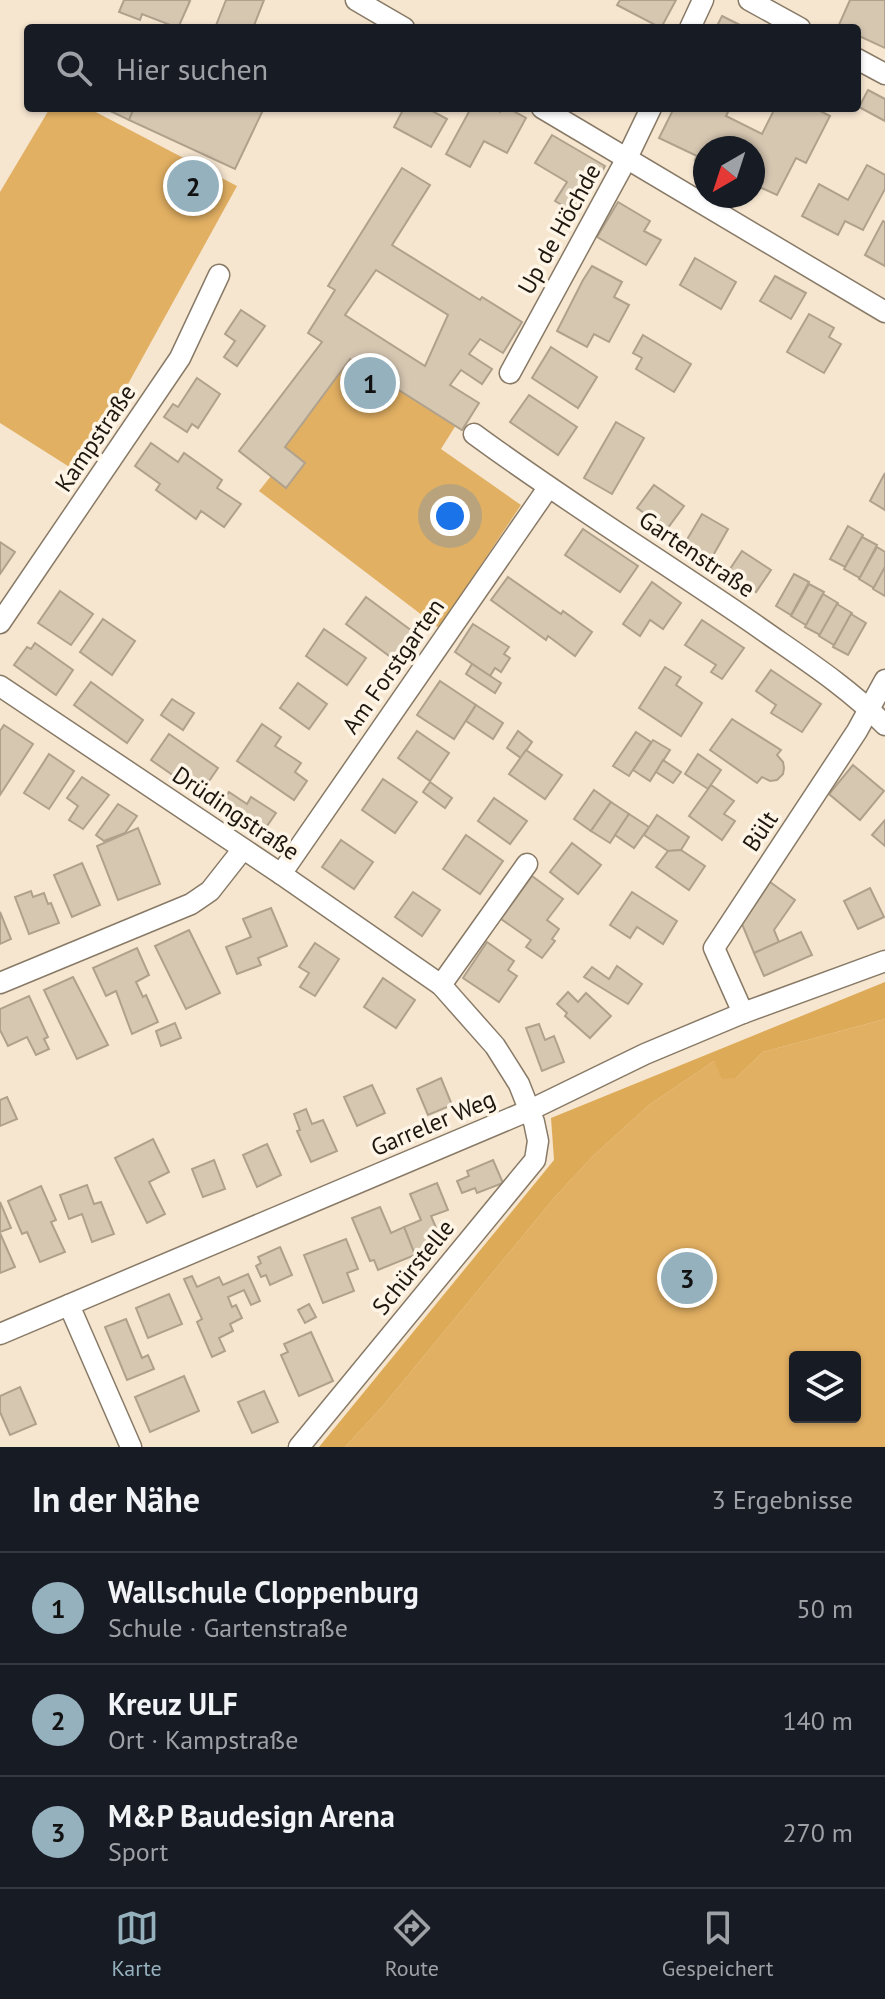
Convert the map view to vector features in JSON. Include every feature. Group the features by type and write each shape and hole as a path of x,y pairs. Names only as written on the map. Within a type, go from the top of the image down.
{"street":[{"path":"356,0 397,24"},
{"path":"692,24 703,0"},
{"path":"749,0 793,24"},
{"path":"861,61 885,74"},
{"path":"549,112 885,312"},
{"name":"Up de Höchde","path":"510,373 649,112"},
{"name":"Kampstraße","path":"0,623 180,358 219,275"},
{"name":"Gartenstraße","path":"474,434 548,488 633,541 848,690 885,725"},
{"name":"Am Forstgarten","path":"281,874 548,488"},
{"name":"Bült","path":"743,1013 714,948 870,709 885,680"},
{"name":"Drüdingstraße","path":"0,686 441,985 495,1046 519,1084 530,1110"},
{"path":"0,983 191,904 210,891 243,849"},
{"path":"441,985 527,864"},
{"name":"Garreler Weg","path":"0,1334 530,1110 645,1054 743,1013 885,961"},
{"name":"Schürstelle","path":"299,1447 535,1160 538,1141 530,1110"},
{"path":"69,1305 131,1447"}],"shaded area":[{"path":"48,112 96,112 237,186 79,473 0,423 0,192"},
{"path":"350,359 456,425 441,449 521,505 439,628 259,491 271,476 286,487 305,464 285,447"},
{"path":"885,982 885,1019 763,1052 736,1078 722,1079 714,1061 649,1105 593,1156 554,1198 382,1407 345,1447 319,1447 554,1160 551,1118"},
{"path":"885,1019 885,1447 345,1447 382,1407 554,1198 593,1156 649,1105 714,1061 736,1078 763,1052"}],"building":[{"path":"124,0 190,1 180,24 168,24 142,14 140,20 119,12"},
{"path":"226,0 264,0 255,24 217,24"},
{"path":"620,0 676,0 663,24 653,24 617,5"},
{"path":"850,0 885,0 885,48 861,37 861,24 839,24"},
{"path":"722,16 738,24 718,24"},
{"path":"868,90 885,99 885,121 861,108"},
{"path":"112,112 132,112 129,120"},
{"path":"132,112 262,112 235,169 129,120"},
{"path":"402,112 434,112 447,119 431,147 394,127"},
{"path":"469,112 515,112 526,118 507,153 484,141 470,167 446,154"},
{"path":"672,112 728,112 726,116 762,134 773,112 822,112 830,116 806,163 796,158 777,195 765,190 765,136 693,136 693,154 659,138"},
{"path":"552,135 605,166 577,214 555,201 567,182 535,163"},
{"path":"867,165 885,175 885,189 863,230 845,221 838,235 802,216 819,184 848,200"},
{"path":"402,168 430,185 392,245 480,300 482,297 522,322 503,353 480,339 469,354 492,369 482,384 461,370 450,385 479,403 462,430 350,359 285,447 305,463 286,488 239,451 322,342 308,333 335,290 328,286","holes":["376,270 448,315 425,366 345,315"]},
{"path":"618,202 650,221 644,231 661,240 646,265 597,237"},
{"path":"885,222 885,266 865,255"},
{"path":"695,258 736,282 721,309 680,285"},
{"path":"592,266 622,282 614,297 629,305 609,342 594,334 587,347 557,331"},
{"path":"775,276 806,293 791,319 760,301"},
{"path":"241,310 265,326 237,366 224,357 235,341 225,334"},
{"path":"809,314 834,328 829,337 841,344 824,373 787,352"},
{"path":"643,335 691,364 674,392 636,369 642,358 633,353"},
{"path":"551,347 597,377 578,408 532,378"},
{"path":"197,378 220,394 198,428 192,424 187,432 164,417 173,404 178,407"},
{"path":"529,395 577,427 558,455 510,422"},
{"path":"616,422 644,438 612,494 584,478"},
{"path":"151,443 178,462 184,453 222,480 217,488 241,504 224,527 201,511 196,519 156,490 160,484 135,466"},
{"path":"885,473 885,510 870,501"},
{"path":"654,485 684,506 667,529 637,508"},
{"path":"702,514 728,529 711,559 685,543"},
{"path":"848,526 863,535 845,567 830,559"},
{"path":"583,529 638,566 620,592 565,555"},
{"path":"862,537 877,545 860,578 844,569"},
{"path":"0,542 15,552 0,574"},
{"path":"877,547 885,552 885,567 874,588 859,579"},
{"path":"742,551 771,570 756,592 728,572"},
{"path":"885,567 885,596 873,589"},
{"path":"794,574 809,582 791,615 776,606"},
{"path":"508,577 592,632 575,656 548,636 546,640 491,600"},
{"path":"652,582 681,603 663,629 650,620 640,636 623,624"},
{"path":"809,584 824,592 806,625 791,616"},
{"path":"60,591 93,614 71,645 38,623"},
{"path":"823,594 838,603 820,635 805,627"},
{"path":"366,597 412,631 392,658 346,624"},
{"path":"837,604 852,613 834,645 819,636"},
{"path":"851,614 866,623 848,655 833,647"},
{"path":"103,619 135,641 112,675 80,652"},
{"path":"702,620 744,648 722,679 711,672 716,665 685,645"},
{"path":"473,624 509,647 504,654 510,658 501,672 495,668 490,676 455,652"},
{"path":"324,629 366,658 347,685 306,656"},
{"path":"35,643 73,670 56,695 14,665 27,647 31,649"},
{"path":"472,664 501,683 495,693 466,674"},
{"path":"665,667 681,677 676,685 702,703 681,736 639,708"},
{"path":"771,670 821,704 802,732 771,713 776,705 756,691"},
{"path":"440,681 476,705 454,739 417,715"},
{"path":"91,682 143,720 127,743 74,705"},
{"path":"298,683 327,704 309,729 280,708"},
{"path":"172,699 194,713 183,730 161,715"},
{"path":"476,705 503,723 493,739 466,721"},
{"path":"732,719 781,750 777,755 784,768 777,780 762,777 757,783 710,750"},
{"path":"262,724 281,737 275,746 301,763 295,772 307,781 294,800 237,761"},
{"path":"4,725 33,744 0,795 0,731"},
{"path":"417,731 449,753 430,781 398,758"},
{"path":"518,731 532,742 521,758 507,748"},
{"path":"636,732 651,742 629,776 613,766"},
{"path":"169,734 218,768 200,794 151,760"},
{"path":"653,740 670,750 650,781 633,770"},
{"path":"526,750 562,775 545,799 509,774"},
{"path":"49,754 74,771 49,809 24,793"},
{"path":"698,754 721,770 708,789 685,774"},
{"path":"663,760 681,772 673,783 656,772"},
{"path":"853,765 884,791 860,820 829,794"},
{"path":"82,777 109,795 83,829 69,820 78,806 67,798"},
{"path":"383,779 417,802 395,833 362,810"},
{"path":"430,782 452,798 445,808 423,792"},
{"path":"711,785 734,801 724,814 735,821 722,840 689,816"},
{"path":"594,790 611,802 591,831 574,819"},
{"path":"229,792 247,804 251,797 276,813 260,836 219,808"},
{"path":"494,798 527,821 510,844 478,821"},
{"path":"611,802 629,814 610,843 591,831"},
{"path":"118,804 137,816 125,833 104,841 96,835"},
{"path":"629,814 649,827 634,848 615,835"},
{"path":"657,815 689,837 681,850 668,851 644,835"},
{"path":"885,820 885,846 872,835"},
{"path":"138,828 160,884 118,900 97,846"},
{"path":"466,835 503,861 480,894 443,869"},
{"path":"341,840 373,862 354,889 322,867"},
{"path":"572,843 601,865 578,894 550,872"},
{"path":"681,850 705,866 689,890 656,867 668,851"},
{"path":"82,863 100,905 72,917 54,875"},
{"path":"532,876 563,899 547,920 559,929 552,939 555,941 542,958 526,947 531,940 501,919"},
{"path":"770,882 795,900 774,930 779,942 754,953 742,924"},
{"path":"870,888 884,917 858,929 844,901"},
{"path":"31,891 33,897 44,893 59,923 29,934 15,897"},
{"path":"413,892 440,910 422,936 395,917"},
{"path":"632,892 677,921 663,944 637,927 630,938 610,925"},
{"path":"271,908 287,946 258,958 261,965 237,974 226,947 251,937 243,919"},
{"path":"0,912 11,939 0,944"},
{"path":"189,930 220,993 186,1009 155,946"},
{"path":"801,932 812,955 764,976 754,953"},
{"path":"487,942 514,961 508,970 517,976 499,1002 463,978"},
{"path":"315,943 339,959 315,996 300,987 309,973 299,967"},
{"path":"137,948 149,975 136,982 143,997 146,995 158,1022 132,1034 116,991 106,996 93,968"},
{"path":"617,966 642,984 628,1004 584,977 592,967 609,979"},
{"path":"73,977 108,1045 77,1059 44,990"},
{"path":"383,978 415,1000 396,1028 364,1007"},
{"path":"568,992 578,1002 586,993 611,1016 590,1038 565,1016 567,1013 557,1004"},
{"path":"29,996 48,1037 44,1039 49,1049 36,1055 27,1037 8,1046 0,1030 0,1009"},
{"path":"175,1023 181,1038 161,1046 156,1031"},
{"path":"539,1024 545,1040 554,1036 564,1062 542,1071 526,1028"},
{"path":"441,1078 452,1105 428,1115 417,1089"},
{"path":"372,1085 385,1113 357,1126 344,1097"},
{"path":"7,1097 17,1119 0,1126 0,1100"},
{"path":"306,1109 312,1124 323,1120 337,1151 311,1162 297,1131 300,1130 294,1114"},
{"path":"153,1139 169,1172 149,1182 165,1214 147,1223 115,1158"},
{"path":"267,1144 281,1175 257,1187 243,1155"},
{"path":"214,1160 225,1189 203,1197 192,1169"},
{"path":"493,1160 503,1183 477,1193 475,1188 462,1193 457,1181 469,1176 467,1171"},
{"path":"437,1183 448,1210 431,1216 443,1244 415,1255 404,1227 421,1220 410,1194"},
{"path":"87,1185 94,1204 101,1202 114,1234 92,1242 82,1214 69,1219 60,1195"},
{"path":"41,1186 56,1220 51,1222 65,1252 40,1262 27,1232 22,1234 8,1201"},
{"path":"0,1202 11,1228 0,1232"},
{"path":"380,1207 391,1233 404,1227 415,1255 378,1270 374,1260 370,1261 352,1218"},
{"path":"0,1233 15,1267 0,1273"},
{"path":"346,1239 358,1269 347,1273 354,1291 323,1303 304,1255"},
{"path":"280,1247 292,1275 270,1285 266,1275 261,1277 256,1266 261,1263 258,1257"},
{"path":"248,1274 260,1301 251,1305 244,1290 228,1297 242,1318 230,1324 233,1331 219,1338 225,1351 212,1357 197,1322 202,1319 184,1279 192,1276 197,1287 219,1277 223,1285"},
{"path":"169,1294 182,1324 148,1338 136,1308"},
{"path":"309,1304 316,1317 305,1323 298,1310"},
{"path":"126,1319 142,1358 148,1355 154,1369 127,1380 105,1327"},
{"path":"311,1332 333,1381 299,1396 281,1355 288,1352 284,1344"},
{"path":"184,1376 199,1411 150,1432 135,1397"},
{"path":"20,1387 36,1424 10,1435 0,1412 0,1396"},
{"path":"264,1391 278,1422 252,1433 238,1402"}],"place":[{"name":"Kreuz ULF","path":"193,186"},
{"name":"Wallschule Cloppenburg","path":"370,383"},
{"name":"M&P Baudesign Arena","path":"687,1278"}]}
